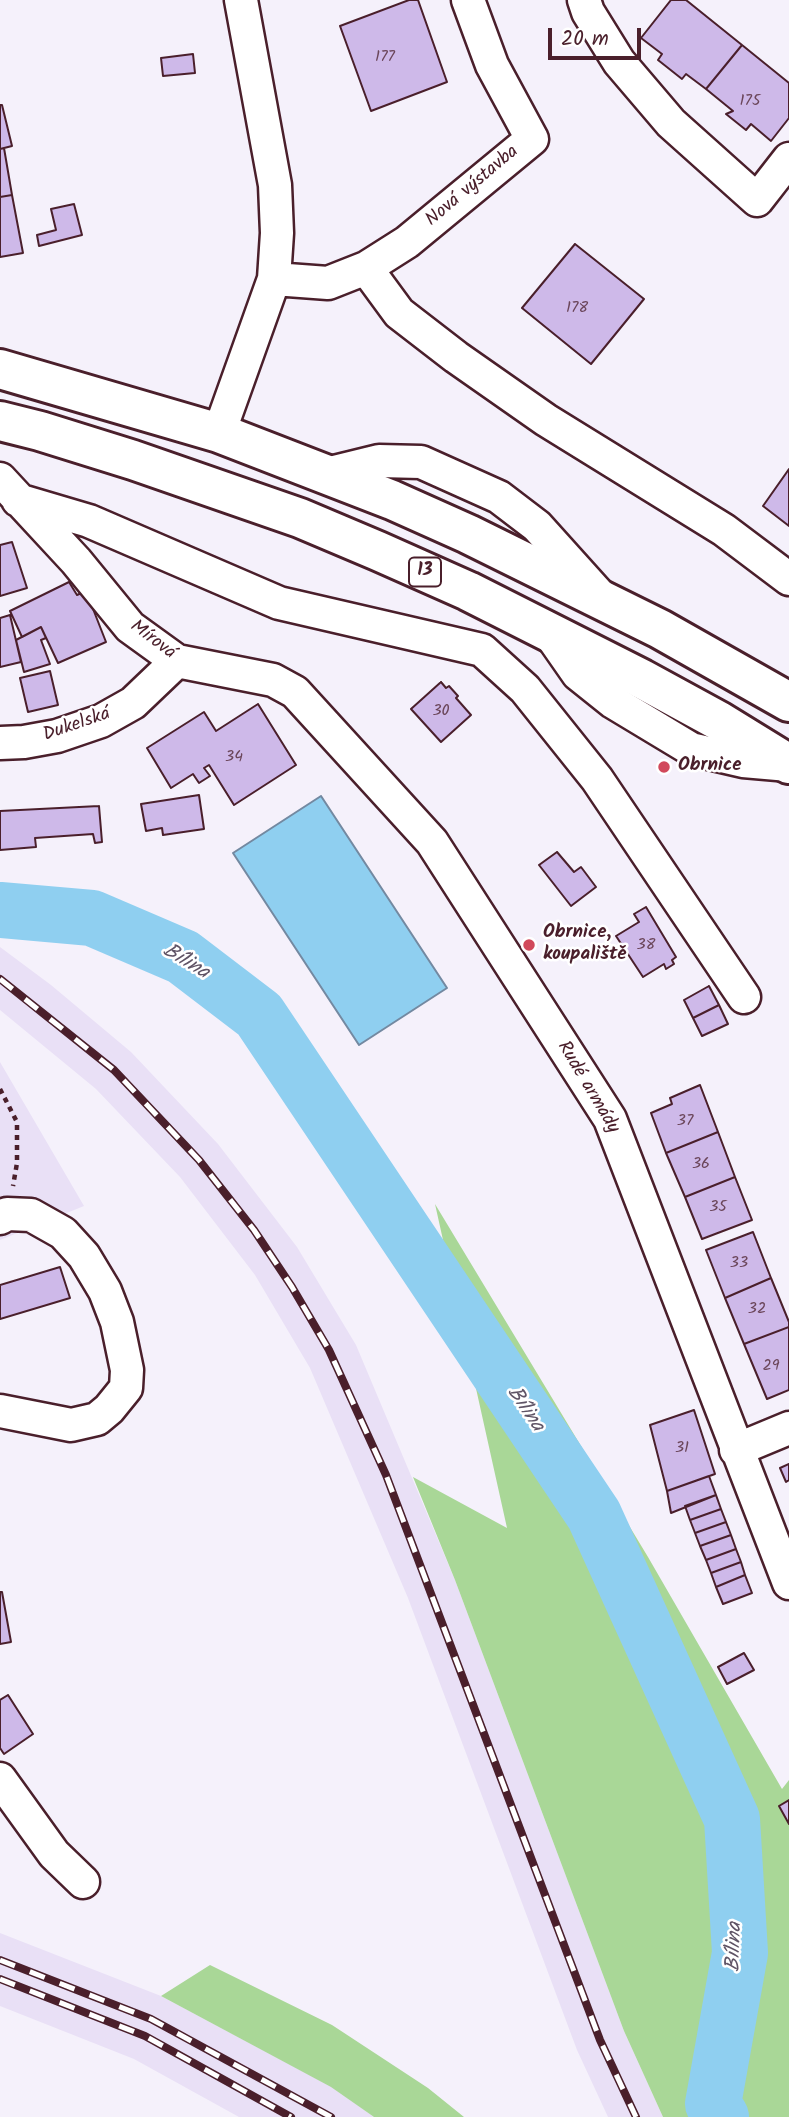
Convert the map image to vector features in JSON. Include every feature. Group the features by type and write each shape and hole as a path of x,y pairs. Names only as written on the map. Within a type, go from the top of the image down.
{"highway":[{"path":"8,370 219,433 392,500 660,629 789,702"},
{"name":"13","path":"0,421 40,431 300,518 468,591 708,715 789,764"}],"street":[{"path":"219,433 274,279 277,233 275,185 242,0"},
{"name":"Nová výstavba","path":"274,279 328,282 366,268 407,242 532,139 492,65 468,0"},
{"path":"584,0 588,12 619,62 671,123 757,200 789,159"},
{"path":"366,268 398,313 456,357 546,421 724,530 789,579"},
{"path":"8,489 279,603 482,650 525,689 597,779 744,997"},
{"name":"Mírová","path":"8,489 76,561 130,627 177,661 273,680 295,692"},
{"name":"Dukelská","path":"0,743 57,736 101,721 133,702 177,661"},
{"name":"Rudé armády","path":"295,692 432,842 610,1119 789,1583"},
{"path":"0,1411 71,1425 97,1419 126,1388 127,1370 117,1322 104,1291 84,1256 63,1233 31,1215 4,1216"},
{"path":"736,1450 789,1429"},
{"path":"0,1779 54,1854 83,1882"}],"path":[{"path":"0,1089 17,1122 17,1163 4,1216"}],"shaded area":[{"path":"0,947 51,985 131,1052 218,1144 297,1247 356,1345 455,1580 624,2031 663,2117 608,2117 577,2050 408,1598 310,1368 255,1275 180,1177 96,1089 0,1010"},
{"path":"0,1062 84,1206 0,1240"},
{"path":"0,1933 161,1996 332,2087 374,2117 239,2117 134,2059 0,2006"}],"green space":[{"path":"435,1204 648,1557 782,1789 789,1780 789,2117 663,2117 624,2031 455,1580 413,1477 507,1528"},
{"path":"210,1965 332,2025 428,2088 464,2117 374,2117 331,2087 161,1996"}],"water":[{"path":"321,796 447,988 359,1045 233,853"}],"building":[{"path":"409,0 418,0 447,82 371,111 340,26"},
{"path":"671,0 686,0 742,45 706,89 686,74 682,79 658,60 662,54 641,38"},
{"path":"742,45 789,83 789,118 771,141 751,124 746,130 726,114 733,111 706,89"},
{"path":"193,54 195,73 163,76 161,58"},
{"path":"0,105 12,146 0,149"},
{"path":"4,148 12,195 0,197 0,149"},
{"path":"12,195 23,253 0,257 0,197"},
{"path":"74,204 82,235 39,246 37,235 56,230 51,209"},
{"path":"575,244 644,299 591,364 522,308"},
{"path":"789,469 789,526 763,506"},
{"path":"12,542 27,588 0,596 0,545"},
{"path":"69,582 77,595 86,591 106,642 58,663 41,627 22,637 10,611"},
{"path":"10,615 21,662 0,667 0,618"},
{"path":"41,627 46,638 41,640 50,664 24,672 16,640"},
{"path":"50,671 58,705 28,712 20,678"},
{"path":"441,682 446,688 449,686 471,715 441,742 411,709"},
{"path":"258,704 296,765 234,805 209,765 204,768 210,776 199,783 193,774 171,788 147,748 204,712 216,731"},
{"path":"199,795 204,829 163,835 162,828 146,831 141,804"},
{"path":"99,806 102,842 95,843 93,834 35,838 36,847 0,850 0,811"},
{"path":"557,852 574,872 581,867 596,887 571,906 539,865"},
{"path":"646,907 676,957 672,960 674,964 666,969 664,964 643,977 616,936 639,922 634,914"},
{"path":"709,986 719,1005 693,1018 684,1000"},
{"path":"719,1005 728,1024 702,1036 693,1018"},
{"path":"700,1085 718,1132 666,1153 651,1113 672,1104 670,1098"},
{"path":"718,1132 735,1177 685,1197 666,1153"},
{"path":"735,1177 752,1220 702,1239 685,1197"},
{"path":"753,1232 771,1278 725,1298 706,1250"},
{"path":"60,1267 70,1298 0,1319 0,1285"},
{"path":"771,1278 789,1327 744,1344 725,1298"},
{"path":"789,1327 789,1390 767,1399 744,1344"},
{"path":"694,1410 715,1474 667,1491 650,1425"},
{"path":"789,1464 789,1480 786,1482 780,1468"},
{"path":"709,1476 716,1495 671,1513 667,1491"},
{"path":"716,1495 721,1509 690,1520 685,1506"},
{"path":"721,1509 726,1522 695,1533 690,1520"},
{"path":"726,1522 731,1535 700,1546 695,1533"},
{"path":"731,1535 736,1549 706,1560 700,1546"},
{"path":"736,1549 741,1562 711,1573 706,1560"},
{"path":"741,1562 745,1575 716,1587 711,1573"},
{"path":"745,1575 752,1593 723,1604 716,1587"},
{"path":"0,1592 11,1642 0,1644"},
{"path":"744,1653 754,1670 727,1684 718,1667"},
{"path":"8,1695 33,1734 4,1754 0,1748 0,1700"},
{"path":"789,1800 789,1824 779,1806"}],"waterway":[{"name":"Bílina","path":"0,910 92,918 183,957 259,1015 594,1515 732,1819 740,1953 713,2104 721,2117"}],"railway":[{"path":"0,979 114,1070 199,1160 254,1230 329,1350 386,1475 600,2040 636,2117"},
{"path":"0,1960 151,2019 331,2117"},
{"path":"0,1979 145,2036 291,2117"}],"place":[{"name":"Obrnice","path":"664,767"},
{"name":"Obrnice, koupaliště","path":"529,945"}]}
